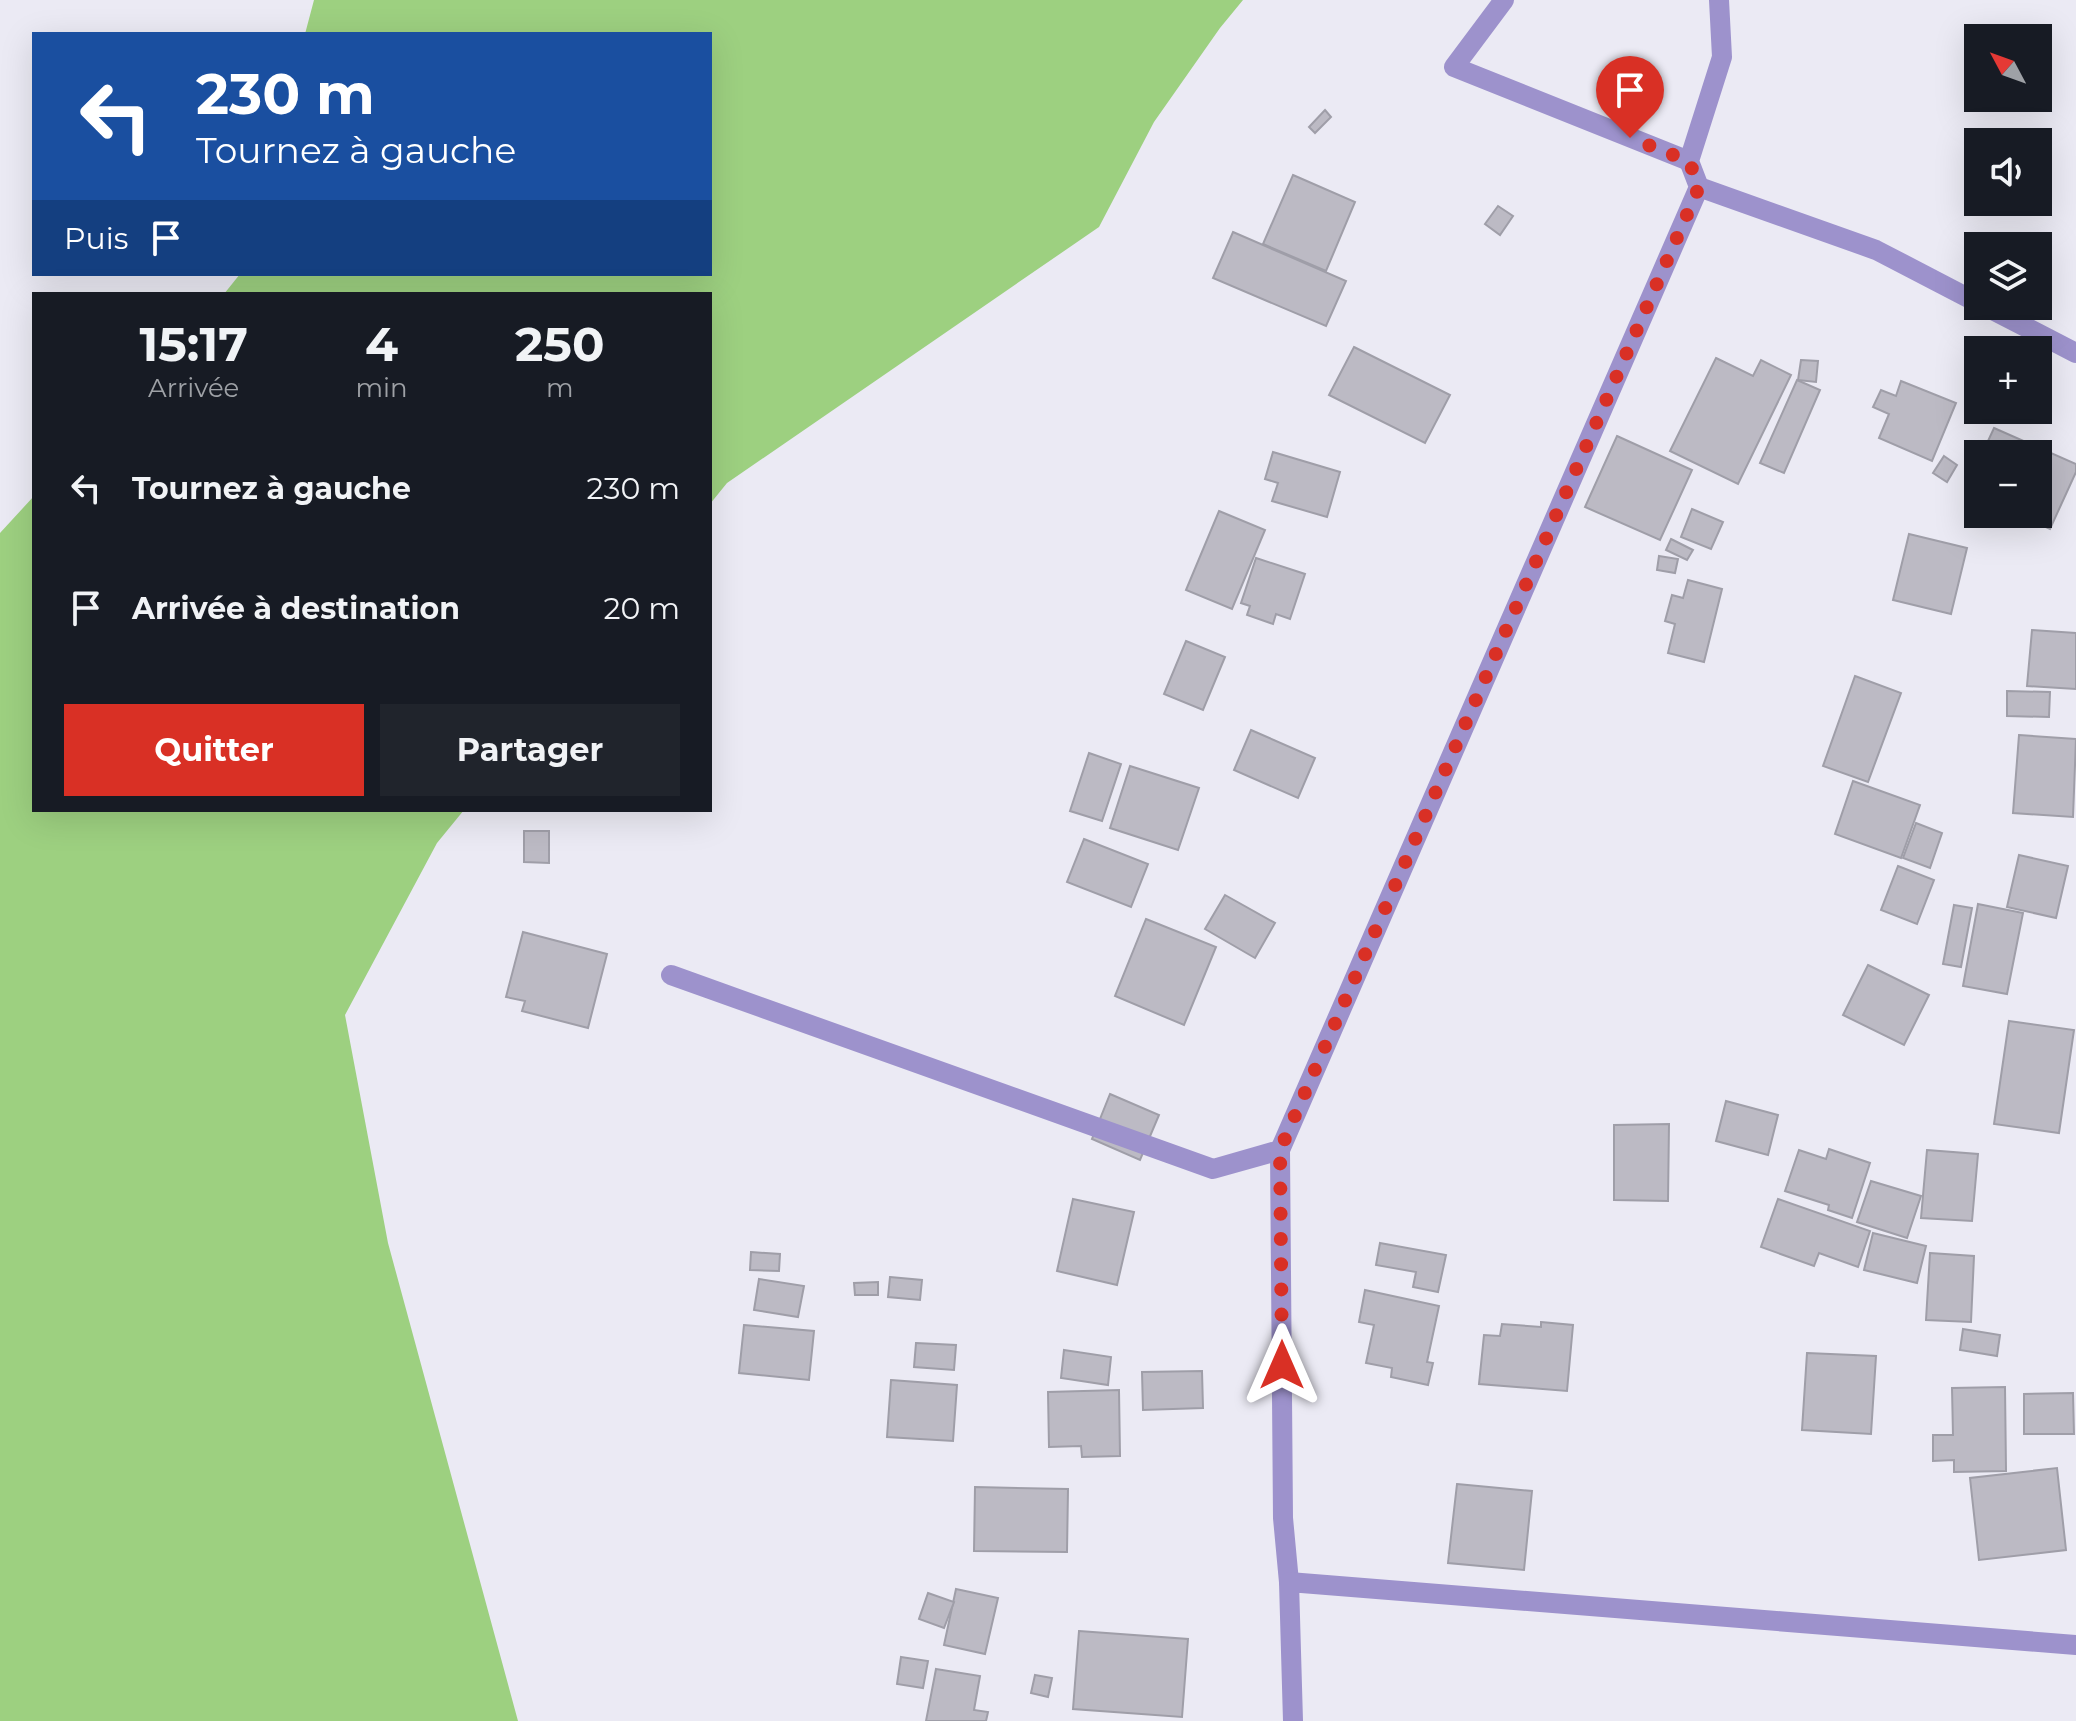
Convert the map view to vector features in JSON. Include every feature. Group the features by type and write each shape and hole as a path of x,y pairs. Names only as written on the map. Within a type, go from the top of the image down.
{"street":[{"path":"1504,0 1454,67 1689,161"},
{"path":"1293,1721 1289,1582 1283,1518 1280,1150 1699,187 1689,161 1722,57 1719,0"},
{"path":"1699,187 1876,250 1964,296"},
{"path":"2012,320 2076,353"},
{"path":"671,975 1213,1169 1280,1150"},
{"path":"1289,1582 2076,1645"}],"green space":[{"path":"314,0 1243,0 1154,122 1099,227 727,483 712,502 712,292 226,292 238,276 712,276 712,32 306,32"},
{"path":"32,498 32,812 462,812 437,843 345,1015 388,1243 518,1721 0,1721 0,533"}],"building":[{"path":"1325,110 1331,117 1315,133 1309,127"},
{"path":"1293,175 1355,202 1326,271 1263,244"},
{"path":"1498,206 1513,216 1500,235 1485,224"},
{"path":"1233,232 1346,281 1326,326 1213,278"},
{"path":"1354,347 1450,395 1425,443 1329,395"},
{"path":"1716,358 1753,376 1761,360 1791,375 1738,484 1670,451"},
{"path":"1801,360 1818,361 1816,382 1798,380"},
{"path":"1797,380 1820,390 1784,473 1760,463"},
{"path":"1901,381 1956,403 1932,461 1879,438 1889,414 1873,407 1881,390 1896,396"},
{"path":"1994,428 2021,440 1988,440"},
{"path":"1617,436 1692,470 1660,540 1585,507"},
{"path":"1273,452 1340,472 1327,517 1272,501 1278,483 1265,479"},
{"path":"2052,453 2076,464 2076,472 2052,525"},
{"path":"1944,456 1957,465 1947,482 1933,473"},
{"path":"1692,509 1723,522 1711,549 1681,537"},
{"path":"1219,511 1265,530 1232,609 1186,590"},
{"path":"1909,534 1967,548 1951,614 1893,600"},
{"path":"1671,539 1693,550 1687,560 1666,550"},
{"path":"1659,556 1678,559 1675,573 1657,570"},
{"path":"1256,558 1305,574 1290,619 1276,614 1273,624 1247,615 1250,606 1241,603"},
{"path":"1688,580 1722,589 1704,662 1668,653 1675,624 1665,621 1672,595 1683,598"},
{"path":"2032,630 2076,633 2076,689 2027,686"},
{"path":"1186,641 1225,657 1203,710 1164,694"},
{"path":"1855,676 1901,693 1868,782 1823,766"},
{"path":"2007,691 2050,692 2049,717 2007,716"},
{"path":"1251,730 1315,758 1298,798 1234,770"},
{"path":"2019,735 2076,739 2073,817 2013,813"},
{"path":"1089,753 1121,764 1102,821 1070,811"},
{"path":"1130,766 1199,788 1178,850 1110,828"},
{"path":"1853,781 1920,805 1901,858 1835,834"},
{"path":"1916,823 1942,833 1930,868 1903,858"},
{"path":"524,831 549,831 549,863 524,862"},
{"path":"1084,839 1148,864 1131,907 1067,882"},
{"path":"2019,855 2068,866 2056,918 2007,907"},
{"path":"1898,866 1934,880 1917,924 1881,910"},
{"path":"1225,895 1275,923 1255,958 1205,929"},
{"path":"1978,904 2023,913 2007,994 1963,986"},
{"path":"1954,905 1972,908 1961,967 1943,964"},
{"path":"1146,919 1216,947 1184,1025 1115,996"},
{"path":"523,932 607,954 588,1028 522,1011 525,1001 506,997"},
{"path":"1868,965 1929,995 1904,1045 1843,1015"},
{"path":"2009,1021 2074,1030 2059,1133 1994,1124"},
{"path":"1110,1094 1159,1115 1140,1160 1092,1139"},
{"path":"1726,1101 1778,1115 1768,1155 1716,1141"},
{"path":"1669,1124 1668,1201 1614,1200 1614,1125"},
{"path":"1829,1149 1870,1163 1852,1218 1828,1210 1829,1205 1785,1191 1799,1150 1826,1159"},
{"path":"1927,1150 1978,1154 1972,1221 1921,1218"},
{"path":"1871,1181 1921,1196 1907,1238 1857,1222"},
{"path":"1073,1199 1134,1212 1117,1285 1057,1271"},
{"path":"1778,1199 1870,1231 1858,1267 1819,1253 1814,1266 1761,1247"},
{"path":"1873,1233 1926,1246 1917,1283 1864,1270"},
{"path":"1380,1243 1446,1255 1438,1292 1413,1287 1416,1272 1376,1265"},
{"path":"751,1252 780,1254 779,1271 750,1270"},
{"path":"1930,1253 1974,1256 1971,1322 1926,1320"},
{"path":"890,1277 922,1280 920,1300 888,1297"},
{"path":"759,1279 804,1286 798,1317 754,1310"},
{"path":"878,1282 878,1295 855,1295 854,1283"},
{"path":"1365,1290 1439,1306 1427,1362 1433,1363 1428,1385 1391,1377 1392,1368 1366,1363 1374,1325 1359,1322"},
{"path":"1541,1322 1573,1325 1567,1391 1479,1384 1484,1335 1500,1336 1502,1324 1541,1327"},
{"path":"744,1325 814,1331 809,1380 739,1373"},
{"path":"1963,1329 2000,1335 1997,1356 1960,1350"},
{"path":"916,1343 956,1345 954,1370 914,1367"},
{"path":"1064,1350 1111,1357 1108,1385 1061,1378"},
{"path":"1807,1353 1876,1356 1871,1434 1802,1430"},
{"path":"1202,1371 1203,1408 1143,1410 1142,1372"},
{"path":"891,1380 957,1385 953,1441 887,1437"},
{"path":"2005,1387 2006,1471 1954,1472 1954,1460 1933,1461 1933,1435 1953,1435 1952,1388"},
{"path":"1119,1390 1120,1456 1082,1457 1081,1446 1049,1447 1048,1392"},
{"path":"2073,1393 2074,1434 2024,1434 2024,1394"},
{"path":"2057,1468 2066,1550 1979,1560 1970,1478"},
{"path":"1457,1484 1532,1491 1524,1570 1448,1563"},
{"path":"975,1487 1068,1489 1067,1552 974,1551"},
{"path":"956,1589 998,1598 985,1654 944,1645"},
{"path":"928,1593 954,1602 944,1628 919,1619"},
{"path":"1079,1631 1188,1639 1182,1717 1073,1709"},
{"path":"901,1657 928,1661 923,1688 897,1684"},
{"path":"936,1669 980,1676 974,1710 988,1712 986,1721 926,1721"},
{"path":"1035,1675 1052,1678 1048,1697 1031,1693"}],"route":[{"path":"1282,1365 1280,1150 1699,187 1689,161 1630,138"}]}
